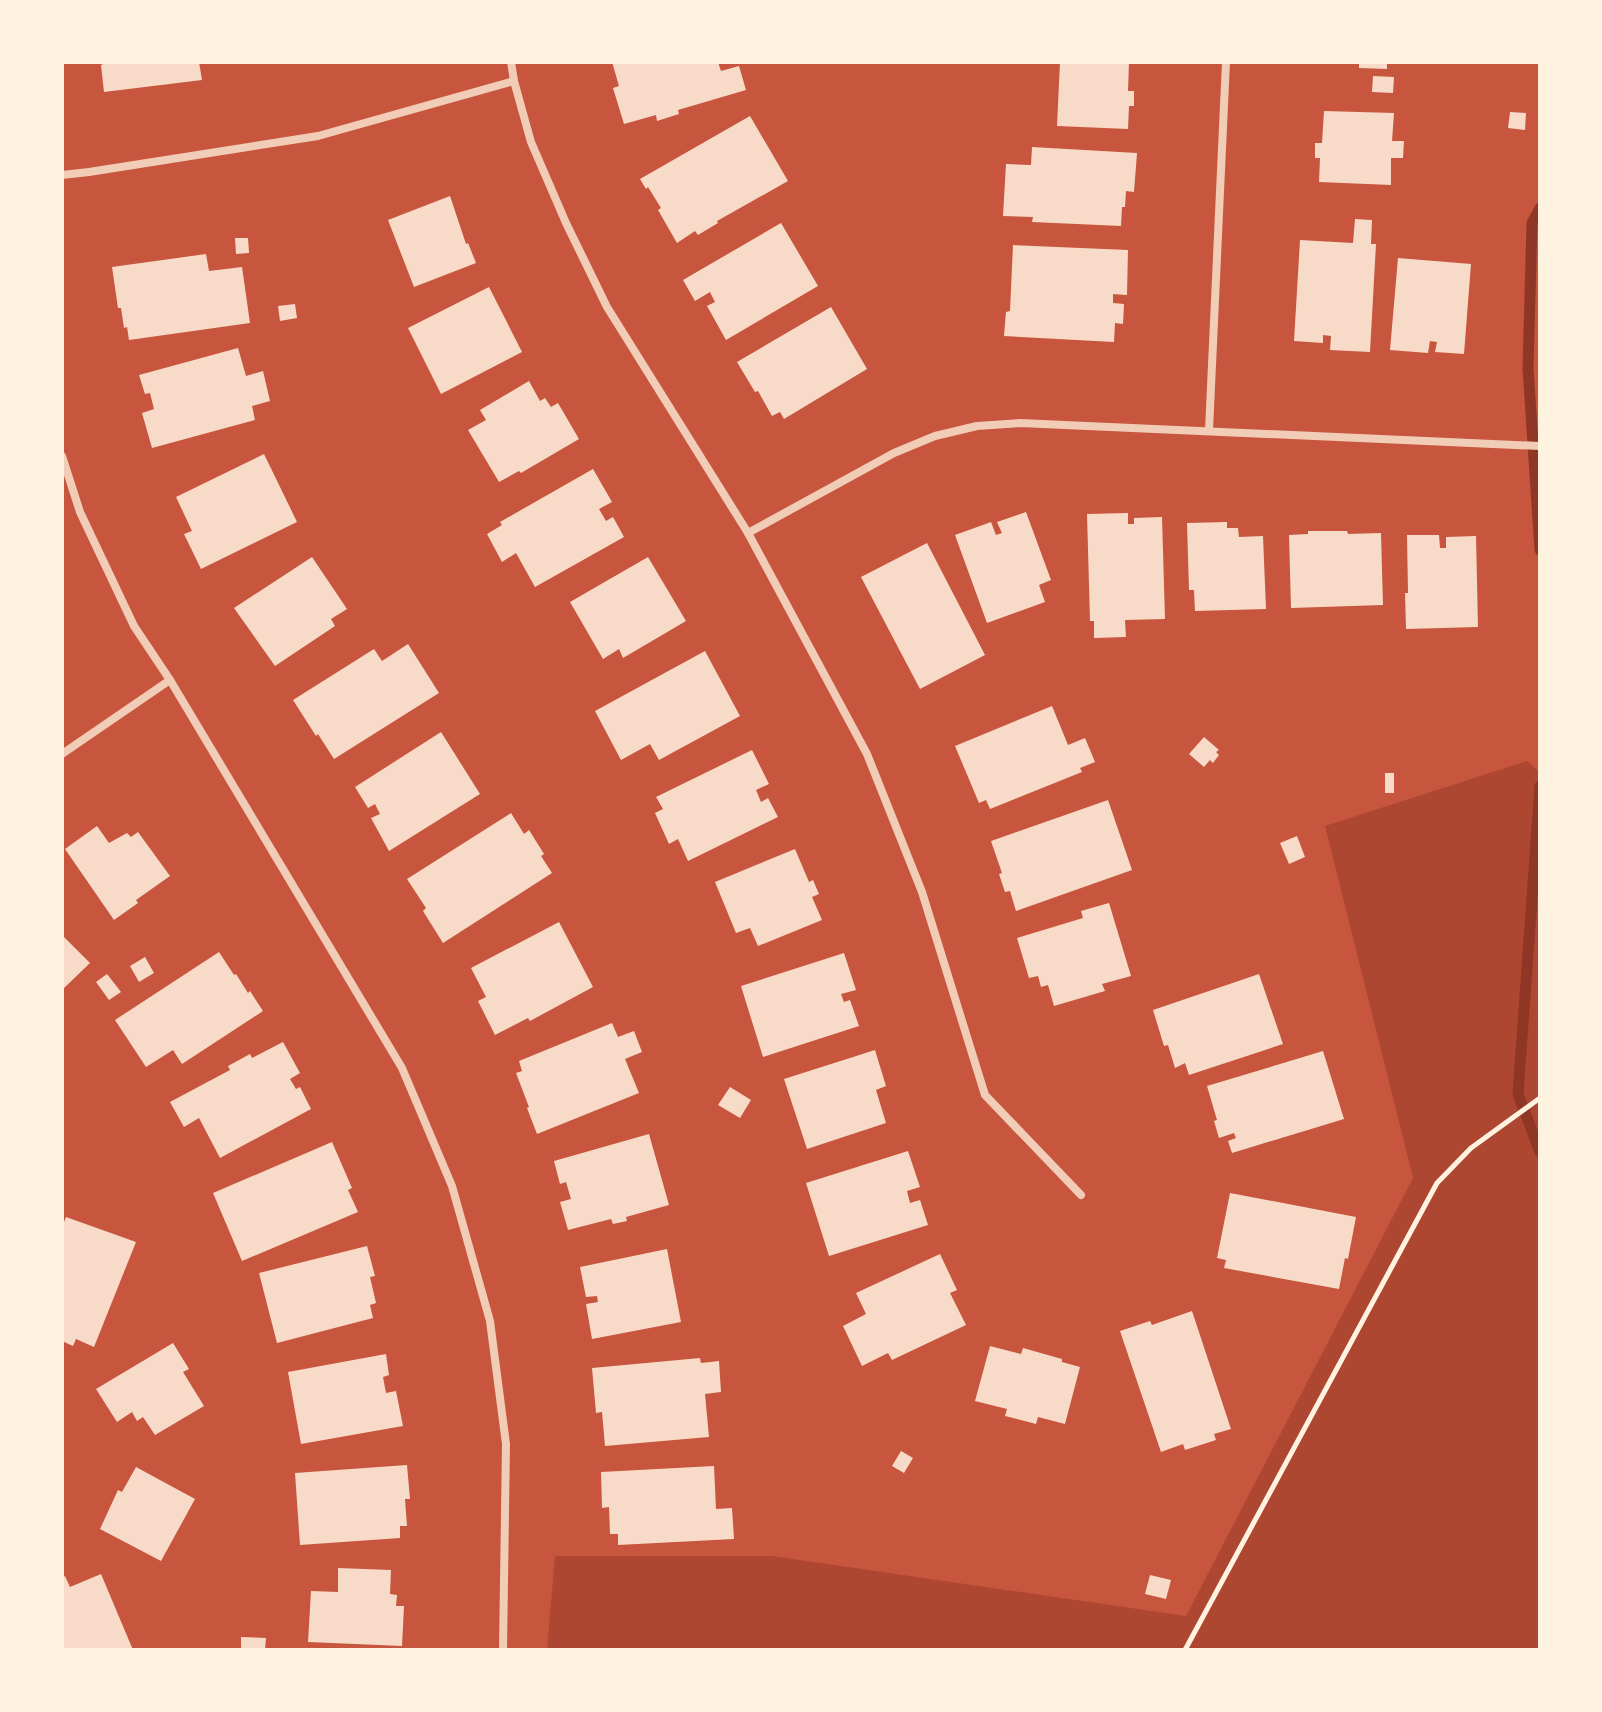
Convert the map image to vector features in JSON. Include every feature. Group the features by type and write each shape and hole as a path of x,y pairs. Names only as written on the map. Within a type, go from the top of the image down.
{"street":[{"path":"511,62 531,142 607,307 748,533 867,754 922,892 985,1095 1081,1195"},
{"path":"1209,430 1226,62"},
{"path":"62,175 318,136 514,81"},
{"path":"748,533 894,453 935,436 977,426 1020,423 1540,446"},
{"path":"62,456 80,512 134,626 170,680 402,1068 452,1186 490,1321 506,1444 503,1650"},
{"path":"62,754 170,680"}],"path":[{"path":"1185,1650 1437,1183 1471,1148 1540,1098"}],"shaded area":[{"path":"1527,761 1540,772 1540,1650 547,1650 555,1556 772,1556 1186,1616 1413,1178 1325,826"}],"building":[{"path":"107,62 199,62 202,80 104,92 101,65"},
{"path":"612,62 718,62 721,71 739,66 746,90 678,110 679,114 657,121 656,115 624,124 613,88 619,86"},
{"path":"1060,62 1129,62 1128,91 1134,91 1134,106 1129,106 1128,129 1057,126"},
{"path":"1359,62 1387,62 1387,69 1359,68"},
{"path":"1373,76 1394,77 1393,93 1372,92"},
{"path":"1324,111 1394,113 1392,141 1404,141 1403,158 1391,158 1391,185 1319,182 1320,158 1315,158 1315,143 1322,143"},
{"path":"1510,112 1526,113 1525,130 1508,128"},
{"path":"750,116 788,181 698,235 695,231 677,243 658,210 661,208 640,179"},
{"path":"1032,147 1137,153 1134,192 1126,191 1121,226 1032,222 1033,217 1003,216 1006,164 1031,165"},
{"path":"450,196 466,244 476,263 414,287 388,220"},
{"path":"1355,219 1372,220 1371,244 1376,244 1370,352 1330,350 1331,336 1323,335 1323,343 1294,341 1300,240 1353,243"},
{"path":"781,223 818,286 726,340 707,306 715,302 710,292 695,301 683,280"},
{"path":"235,238 248,238 249,253 236,254"},
{"path":"1013,245 1128,250 1127,295 1113,294 1113,303 1124,304 1123,324 1115,323 1114,342 1004,336 1006,312 1010,311"},
{"path":"206,254 209,271 242,267 250,323 129,340 121,308 118,308 112,267"},
{"path":"1398,258 1471,264 1464,354 1435,352 1437,342 1430,341 1428,353 1390,350"},
{"path":"489,287 522,352 441,394 408,328"},
{"path":"295,304 297,318 280,321 278,306"},
{"path":"831,307 867,369 784,419 780,412 772,416 737,362"},
{"path":"238,348 246,376 263,371 270,401 252,406 255,420 152,448 142,413 154,409 150,393 145,394 139,375"},
{"path":"529,381 540,401 545,398 551,407 558,403 579,439 521,473 519,471 499,482 468,430 486,420 480,410"},
{"path":"264,454 297,522 201,569 184,534 192,531 176,497"},
{"path":"593,469 612,502 599,509 606,521 613,517 624,537 535,587 516,553 502,562 487,534 502,525 500,522"},
{"path":"1026,512 1051,580 1039,585 1045,602 987,623 955,535 991,522 996,535 1002,533 997,522"},
{"path":"1128,513 1128,524 1134,524 1134,518 1162,517 1165,619 1125,620 1126,637 1094,638 1094,621 1090,621 1087,514"},
{"path":"1227,522 1227,528 1238,528 1239,537 1263,536 1266,609 1195,611 1194,590 1189,590 1187,523"},
{"path":"1308,531 1381,533 1383,605 1291,608 1289,535 1308,534"},
{"path":"1407,535 1439,535 1440,548 1446,548 1446,537 1476,536 1478,627 1406,629"},
{"path":"927,543 985,655 920,689 861,577"},
{"path":"312,557 347,609 331,619 335,626 275,666 234,608"},
{"path":"648,557 686,621 623,658 619,649 603,659 570,602"},
{"path":"408,644 439,693 334,759 293,700 374,649 382,661"},
{"path":"705,651 740,716 659,760 650,744 621,760 595,711"},
{"path":"1052,706 1068,745 1085,738 1095,762 1080,768 1082,772 990,809 986,800 979,803 955,746"},
{"path":"441,732 480,794 389,851 371,818 380,814 375,804 368,808 355,787"},
{"path":"1204,737 1219,750 1216,752 1219,755 1213,763 1210,760 1204,767 1189,754"},
{"path":"752,750 769,784 756,790 761,802 768,798 778,817 688,861 678,839 669,844 655,813 663,809 656,797"},
{"path":"1385,773 1394,773 1394,793 1385,793"},
{"path":"1108,800 1132,870 1016,911 1010,891 1005,892 991,841"},
{"path":"511,813 524,834 529,830 552,873 443,943 407,879"},
{"path":"97,826 109,843 127,833 131,837 138,832 170,876 114,920 65,849"},
{"path":"1297,836 1305,857 1289,864 1280,843"},
{"path":"795,849 809,882 813,880 819,894 812,897 822,920 758,946 750,928 736,933 715,882"},
{"path":"1109,903 1131,976 1102,984 1105,991 1054,1006 1048,985 1041,987 1038,976 1029,978 1017,938 1083,918 1081,911"},
{"path":"559,922 593,987 530,1021 528,1018 495,1035 478,1001 486,997 471,968"},
{"path":"62,935 90,963 62,990"},
{"path":"219,952 263,1011 182,1064 173,1050 146,1067 115,1020"},
{"path":"844,953 856,990 841,994 844,1002 850,1000 859,1026 763,1057 741,986"},
{"path":"145,957 154,973 139,982 130,966"},
{"path":"107,974 121,992 109,1000 96,982"},
{"path":"1259,974 1283,1044 1189,1075 1185,1063 1175,1068 1168,1045 1164,1046 1153,1010"},
{"path":"612,1023 618,1037 634,1031 642,1052 625,1059 639,1093 537,1134 516,1073 522,1071 519,1061"},
{"path":"283,1042 300,1073 290,1079 296,1089 300,1087 311,1109 220,1158 199,1118 184,1127 170,1102 230,1070 228,1066 250,1054 252,1058"},
{"path":"875,1050 886,1086 876,1090 886,1123 807,1149 784,1079"},
{"path":"1323,1051 1344,1119 1232,1153 1228,1141 1236,1138 1234,1133 1219,1138 1207,1086"},
{"path":"730,1087 751,1100 740,1118 718,1105"},
{"path":"649,1134 669,1205 626,1217 627,1221 613,1224 611,1219 568,1230 560,1202 571,1199 566,1182 560,1184 554,1161"},
{"path":"332,1142 352,1188 348,1190 358,1212 242,1261 213,1193"},
{"path":"908,1151 920,1187 907,1191 910,1203 920,1200 928,1225 829,1256 806,1183"},
{"path":"1230,1193 1356,1217 1339,1289 1224,1268 1226,1260 1217,1258"},
{"path":"66,1217 136,1242 94,1347 76,1339 73,1346 62,1341 62,1227"},
{"path":"367,1246 375,1276 370,1277 376,1303 370,1305 373,1318 277,1343 259,1273"},
{"path":"667,1249 681,1322 592,1339 586,1304 598,1302 597,1296 586,1297 580,1267"},
{"path":"940,1254 957,1290 950,1293 966,1325 892,1360 888,1353 862,1366 843,1326 866,1314 856,1293"},
{"path":"1192,1311 1231,1429 1214,1434 1216,1440 1185,1450 1183,1444 1161,1452 1120,1331 1150,1321 1152,1325"},
{"path":"173,1343 189,1369 183,1372 204,1406 155,1435 143,1417 137,1421 132,1412 117,1422 96,1389"},
{"path":"990,1346 1021,1354 1023,1348 1080,1367 1065,1424 1038,1417 1036,1424 1005,1416 1007,1409 975,1401"},
{"path":"386,1354 389,1375 383,1377 386,1393 396,1391 403,1426 301,1444 288,1372"},
{"path":"700,1358 701,1363 719,1361 721,1392 705,1394 709,1437 605,1446 602,1412 596,1413 592,1368"},
{"path":"901,1451 913,1458 904,1473 892,1466"},
{"path":"407,1465 410,1499 405,1499 407,1526 400,1526 400,1538 300,1545 295,1473"},
{"path":"714,1466 716,1509 732,1508 734,1539 618,1545 618,1534 610,1534 609,1507 602,1508 601,1472"},
{"path":"136,1467 195,1499 161,1561 100,1529 118,1490 122,1492"},
{"path":"338,1568 391,1570 390,1594 397,1595 396,1606 404,1606 402,1646 308,1642 311,1591 338,1592"},
{"path":"101,1574 133,1650 62,1650 62,1578 65,1576 70,1587"},
{"path":"1150,1575 1171,1580 1166,1599 1145,1594"},
{"path":"241,1637 266,1638 265,1650 241,1650"}],"waterway":[{"path":"1540,208 1532,223 1528,368 1540,550"},
{"path":"1540,786 1518,1094 1540,1152"}]}
